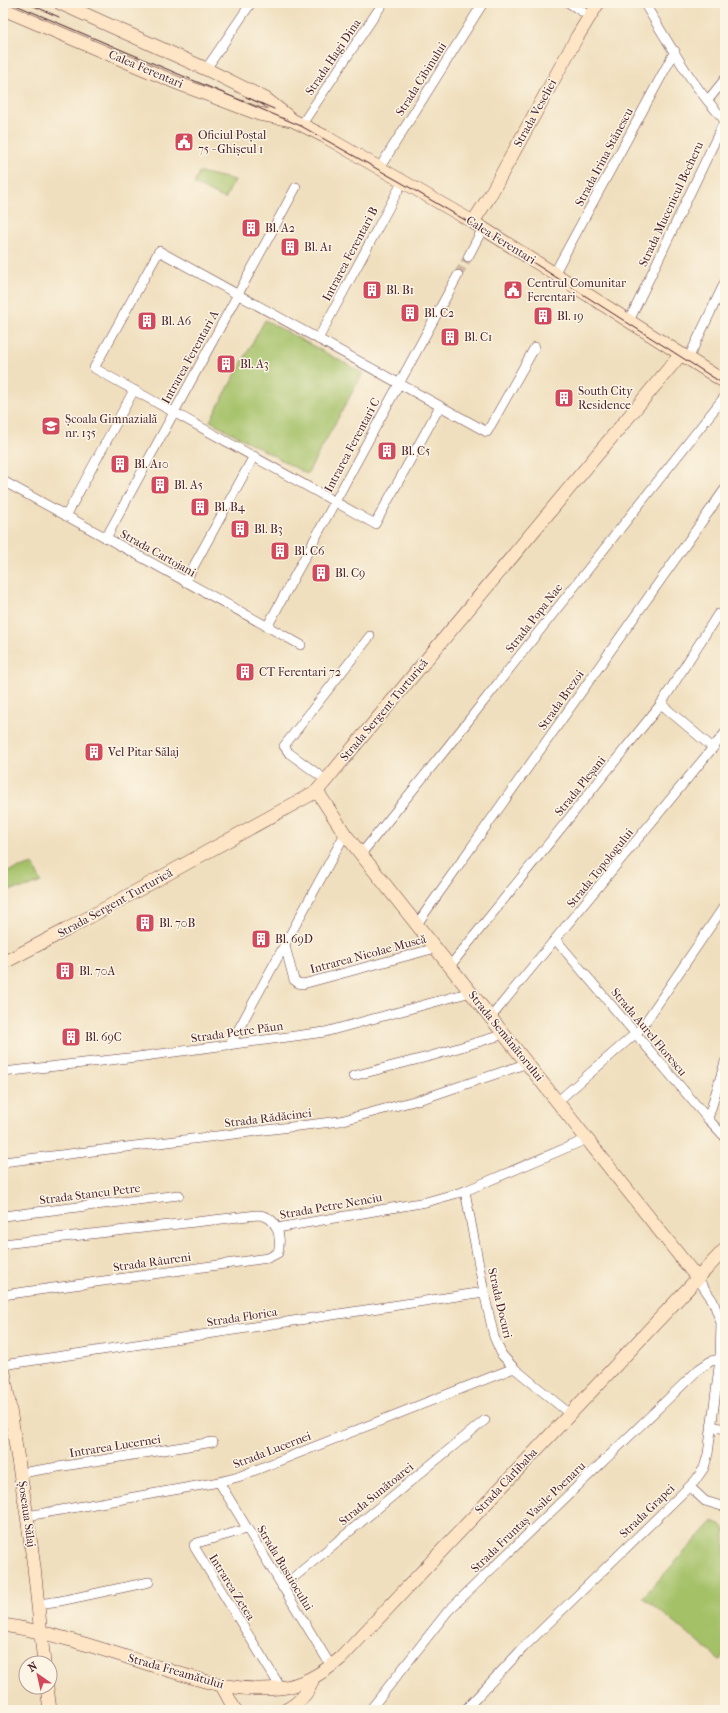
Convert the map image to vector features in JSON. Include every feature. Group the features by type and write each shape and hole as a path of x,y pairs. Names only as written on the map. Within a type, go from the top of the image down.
{"street":[{"name":"Calea Ferentari","path":"60,3 206,69 266,99 297,122 380,167 478,225 725,382"},
{"path":"206,69 251,3"},
{"name":"Strada Hagi Dina","path":"297,122 383,3"},
{"name":"Strada Cibinului","path":"380,167 483,3"},
{"path":"569,3 589,16"},
{"name":"Strada Veseliei","path":"478,225 489,197 589,16 598,3"},
{"path":"644,3 674,51 708,100 725,120"},
{"name":"Calea Ferentari","path":"3,9 171,80 259,114 297,122"},
{"name":"Strada Irina Stănescu","path":"554,274 674,51"},
{"path":"708,100 725,79"},
{"name":"Strada Mucenicul Becheru","path":"629,321 725,120"},
{"name":"Intrarea Ferentari B","path":"318,339 403,181"},
{"name":"Intrarea Ferentari A","path":"106,538 296,188"},
{"path":"468,257 478,225"},
{"path":"440,406 375,524 94,368 159,251 399,384 440,406 487,432 535,347"},
{"name":"Intrarea Ferentari C","path":"267,627 458,275"},
{"name":"Strada Sergent Turturică","path":"3,963 78,924 316,791 684,356 725,282"},
{"path":"66,516 134,390"},
{"name":"Strada Popa Nae","path":"361,854 446,749 725,396"},
{"path":"185,582 254,456"},
{"name":"Strada Cartojani","path":"3,481 301,645"},
{"name":"Strada Brezoi","path":"417,924 725,489"},
{"name":"Strada Pleșani","path":"450,966 661,704 718,614"},
{"path":"326,780 289,753 284,746 370,636"},
{"path":"661,704 713,748"},
{"name":"Strada Topologului","path":"491,1017 556,940 725,733"},
{"name":"Strada Semănătorului","path":"316,791 345,834 698,1279"},
{"path":"230,1045 345,834"},
{"path":"558,1101 636,1034 725,905"},
{"name":"Strada Aurel Florescu","path":"556,940 725,1137"},
{"name":"Intrarea Nicolae Muscă","path":"285,946 294,980 303,984 436,948"},
{"name":"Strada Petre Păun","path":"3,1072 325,1032 471,992"},
{"path":"353,1076 431,1056 505,1034"},
{"path":"708,1119 725,1062"},
{"name":"Strada Rădăcinei","path":"3,1162 340,1121 425,1098 528,1063"},
{"name":"Strada Petre Nenciu","path":"3,1244 257,1215 264,1215 271,1218 277,1228 426,1202 465,1191 587,1139"},
{"name":"Strada Docuri","path":"465,1191 484,1292 498,1347 502,1355 514,1368 570,1414"},
{"name":"Strada Stancu Petre","path":"3,1216 179,1195"},
{"name":"Strada Râureni","path":"3,1295 268,1258 278,1253 277,1228"},
{"name":"Strada Cârlibaba","path":"286,1710 297,1703 306,1693 313,1678 331,1666 725,1249"},
{"name":"Strada Grapei","path":"465,1710 523,1648 690,1486 704,1468 721,1375 721,1337 719,1316 713,1301 698,1279"},
{"name":"Strada Florica","path":"3,1366 484,1292"},
{"name":"Strada Fruntaș Vasile Poenaru","path":"370,1710 448,1611 699,1368 720,1358"},
{"name":"Șoseaua Sălaj","path":"3,1366 28,1516 43,1655"},
{"name":"Strada Lucernei","path":"28,1516 219,1482 238,1477 514,1368"},
{"name":"Strada Sunătoarei","path":"282,1587 485,1420"},
{"path":"711,1426 725,1429"},
{"name":"Intrarea Lucernei","path":"21,1473 213,1442"},
{"name":"Strada Busuiocului","path":"219,1482 331,1666"},
{"path":"690,1486 705,1501 725,1507"},
{"name":"Intrarea Zetea","path":"247,1529 194,1545 280,1688"},
{"path":"38,1604 60,1601 149,1582"},
{"name":"Strada Freamătului","path":"3,1625 40,1631 222,1686 255,1689 280,1688 298,1684 313,1678"},
{"path":"222,1686 235,1710"},
{"path":"48,1695 50,1710"}],"green space":[{"path":"199,172 235,180 225,199 194,184"},
{"path":"265,320 363,373 307,474 210,421"},
{"path":"33,864 41,882 29,887 3,891 3,873"},
{"path":"713,1521 725,1529 725,1652 720,1660 643,1597"}],"tunnel":[{"path":"458,275 468,257"}],"tram line":[{"path":"11,3 301,126 482,230 725,385"},
{"path":"27,3 59,17"},
{"path":"246,97 274,109"}],"place":[{"name":"Oficiul Poștal 75 - Ghișeul 1","path":"184,142"},
{"name":"Bl. A2","path":"251,228"},
{"name":"Bl. A1","path":"290,247"},
{"name":"Bl. B1","path":"372,290"},
{"name":"Centrul Comunitar Ferentari","path":"513,290"},
{"name":"Bl. C2","path":"410,313"},
{"name":"Bl. 19","path":"543,316"},
{"name":"Bl. A6","path":"147,321"},
{"name":"Bl. C1","path":"450,337"},
{"name":"Bl. A3","path":"226,364"},
{"name":"South City Residence","path":"564,398"},
{"name":"Școala Gimnazială nr. 135","path":"51,426"},
{"name":"Bl. C5","path":"387,451"},
{"name":"Bl. A10","path":"120,464"},
{"name":"Bl. A5","path":"160,485"},
{"name":"Bl. B4","path":"200,507"},
{"name":"Bl. B3","path":"240,529"},
{"name":"Bl. C6","path":"280,551"},
{"name":"Bl. C9","path":"321,573"},
{"name":"CT Ferentari 72","path":"245,672"},
{"name":"Vel Pitar Sălaj","path":"94,752"},
{"name":"Bl. 70B","path":"145,923"},
{"name":"Bl. 69D","path":"261,939"},
{"name":"Bl. 70A","path":"65,971"},
{"name":"Bl. 69C","path":"71,1037"}]}
